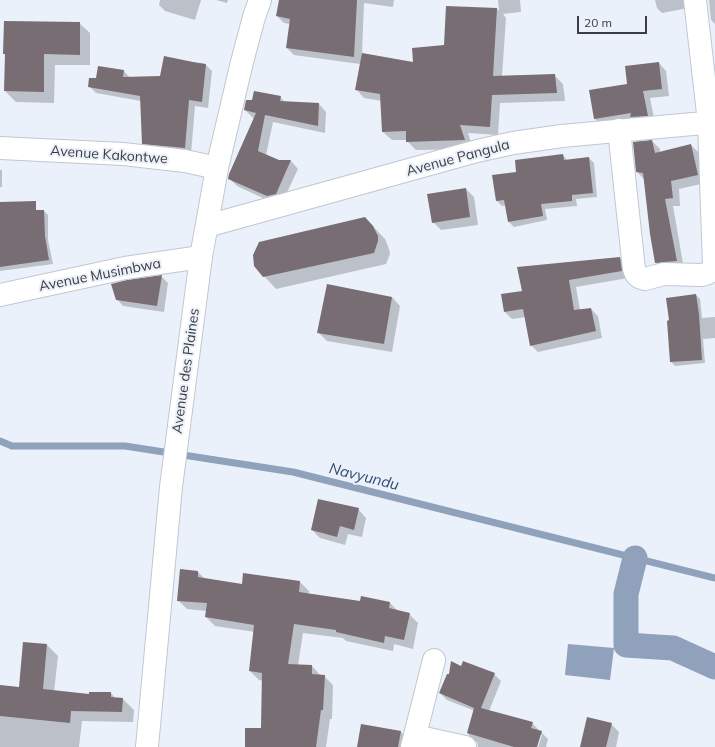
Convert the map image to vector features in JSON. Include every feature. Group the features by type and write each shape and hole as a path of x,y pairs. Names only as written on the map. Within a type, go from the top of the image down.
{"street":[{"name":"Avenue des Plaines","path":"147,747 170,487 201,257 216,168 242,62 260,0"},
{"path":"619,130 634,269 636,274 644,280 664,274 705,275 709,273 714,265 712,122 695,0"},
{"name":"Avenue Pangula","path":"207,226 477,151 513,143 562,136 712,122"},
{"name":"Avenue Kakontwe","path":"0,148 122,154 185,161 216,168"},
{"name":"Avenue Musimbwa","path":"0,295 125,268 201,257"},
{"path":"434,660 414,742 465,747"}],"water":[{"path":"568,644 614,648 610,680 565,675"}],"building":[{"path":"279,0 357,0 354,57 286,48 290,19 276,16"},
{"path":"446,6 497,8 493,76 555,74 557,93 492,95 490,127 460,125 465,140 406,142 406,131 382,132 380,94 355,90 362,53 413,62 412,48 444,45"},
{"path":"4,21 80,22 80,55 44,54 44,92 4,91"},
{"path":"164,56 206,64 202,102 189,100 185,148 142,144 140,96 88,87 89,78 96,78 98,66 124,70 123,77 160,76"},
{"path":"659,62 662,89 643,91 648,116 630,117 631,113 594,119 589,90 627,84 625,66"},
{"path":"254,91 281,96 280,101 319,103 318,126 265,115 258,151 279,160 291,160 276,194 267,196 228,179 256,113 244,110 246,100 252,100"},
{"path":"652,140 655,153 691,144 698,175 671,181 673,198 665,199 677,261 655,263 643,173 636,172 633,142"},
{"path":"563,154 564,160 589,157 593,193 572,195 572,201 541,204 543,216 508,222 504,200 496,201 492,175 516,172 515,160"},
{"path":"466,188 470,217 432,223 427,194"},
{"path":"36,201 36,210 44,210 45,236 49,260 0,267 0,202"},
{"path":"365,217 373,226 378,236 374,253 263,277 254,266 253,255 259,242"},
{"path":"620,257 622,271 569,280 574,310 591,308 596,331 530,346 523,309 504,312 501,294 522,291 517,267"},
{"path":"162,275 157,306 116,300 111,284"},
{"path":"327,284 392,297 384,344 317,333"},
{"path":"696,294 702,360 670,362 667,321 669,320 666,298"},
{"path":"318,499 359,508 354,530 340,526 337,537 311,530"},
{"path":"180,569 198,571 198,577 242,584 243,573 300,581 299,592 360,601 361,596 390,602 389,608 410,613 404,640 385,636 384,643 336,632 336,630 294,624 288,664 312,665 312,674 325,675 323,710 321,710 316,747 245,747 245,728 261,728 262,673 249,671 254,625 205,617 207,603 177,601"},
{"path":"23,642 47,644 43,689 89,694 89,692 111,692 111,697 123,698 122,712 71,711 70,723 0,716 0,685 19,687"},
{"path":"451,661 461,666 463,661 495,673 481,708 533,722 531,728 542,731 537,747 514,747 467,733 474,708 439,693 447,674 449,674"},
{"path":"587,717 612,723 606,747 580,747"},
{"path":"361,724 401,731 398,747 357,747"}],"waterway":[{"name":"Navyundu","path":"0,441 12,446 125,446 293,472 715,578"},
{"path":"635,558 626,594 626,645 673,648 715,667"}]}
